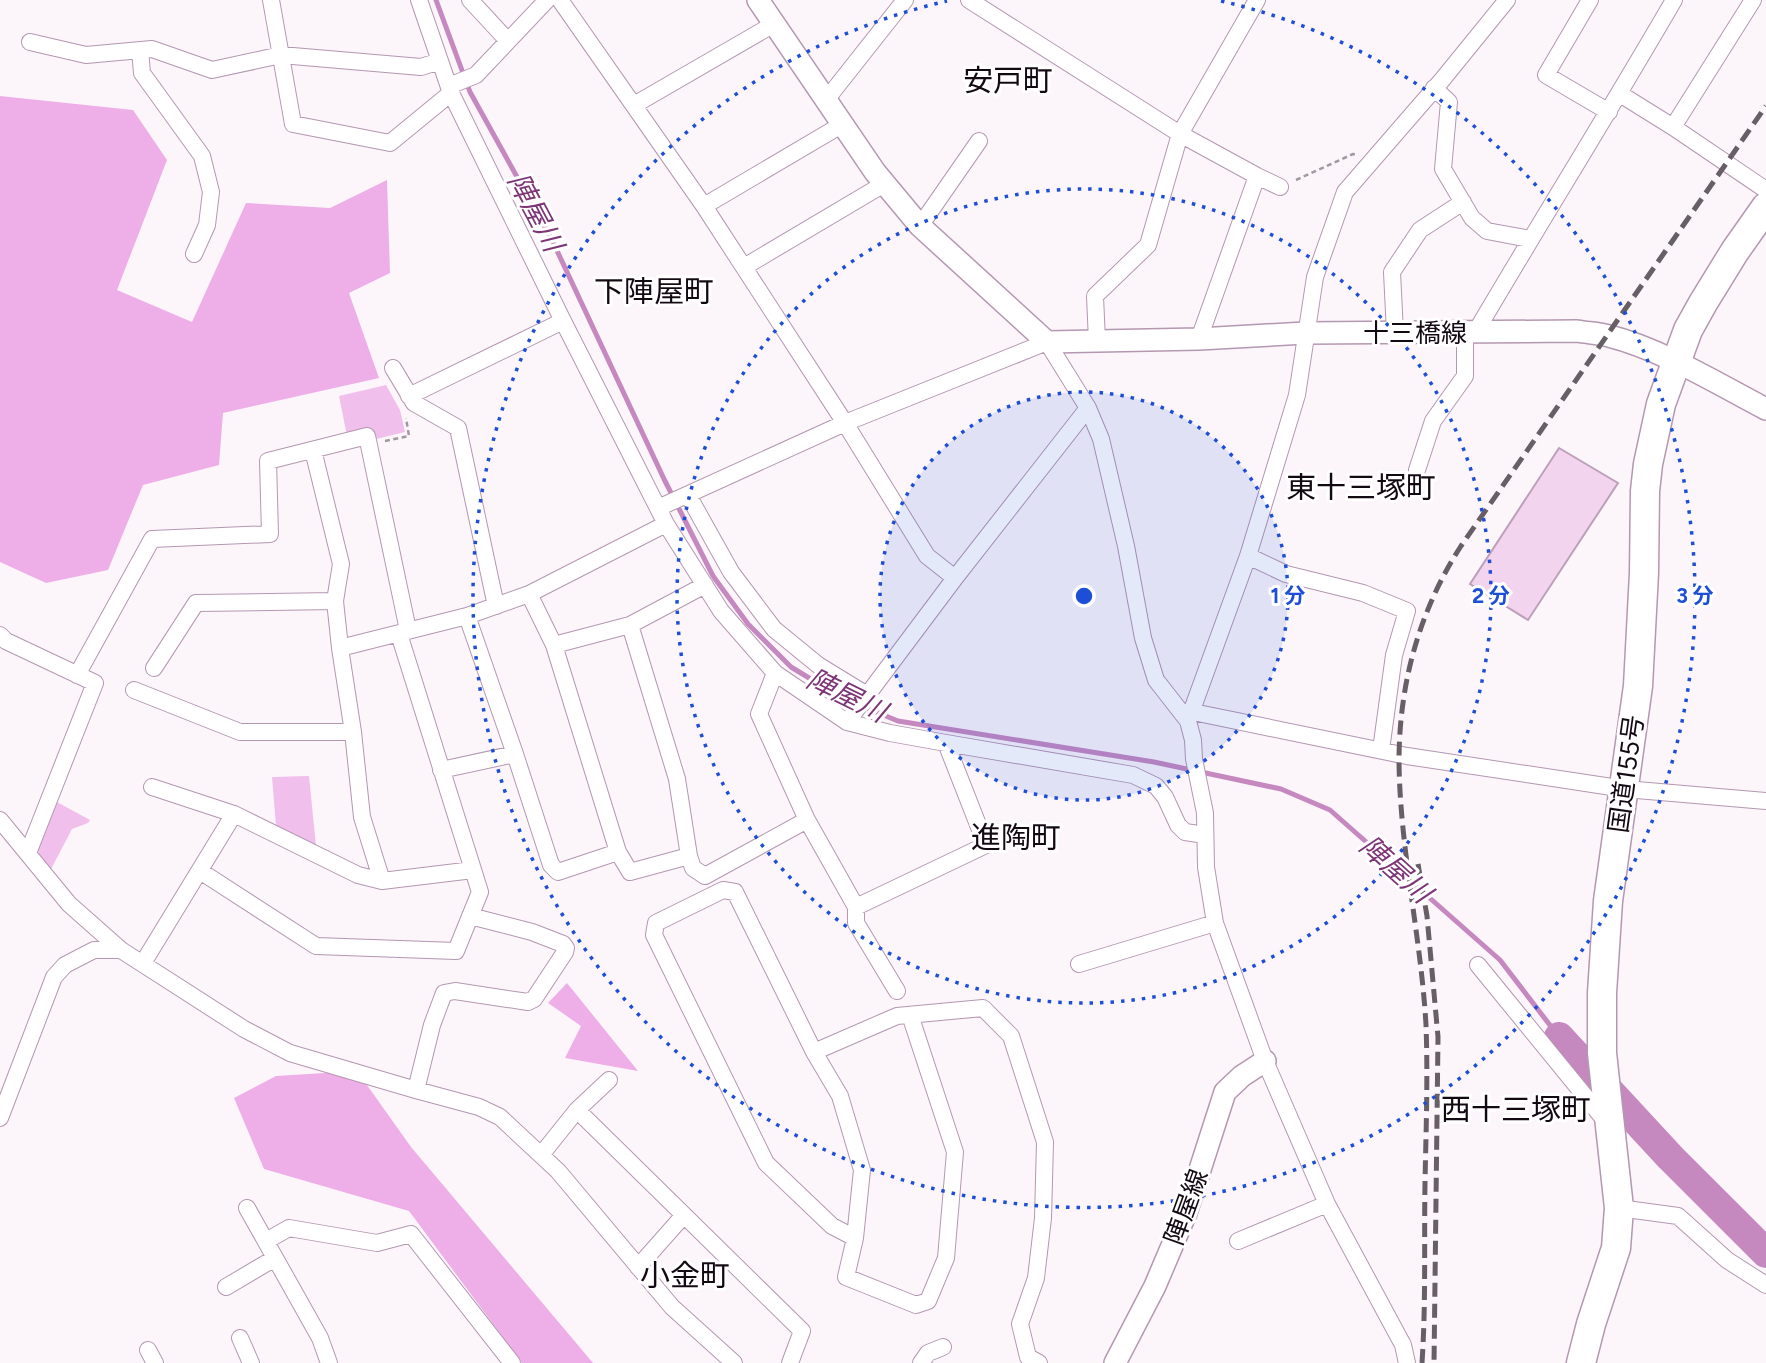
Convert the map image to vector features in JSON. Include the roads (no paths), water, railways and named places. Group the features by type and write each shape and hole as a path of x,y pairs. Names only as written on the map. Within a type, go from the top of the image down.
{"highway":[{"name":"国道155号","path":"1581,1363 1616,1248 1619,1208 1602,1053 1602,993 1608,901 1638,687 1648,464 1661,404 1688,330 1735,251 1766,207"}],"street":[{"path":"271,0 293,124 390,143 452,87 475,75 547,0"},
{"path":"419,0 452,87 563,321 663,506 666,524 722,611 775,673 850,719 890,733 1133,775 1156,786 1165,797 1178,825 1185,832 1205,835"},
{"path":"470,0 508,41"},
{"path":"561,0 704,206 845,423 927,556 955,578"},
{"path":"758,0 884,184 920,226 1047,342 1088,408 1101,439 1126,546 1143,638 1156,680 1191,716 1407,755 1625,789 1766,802"},
{"path":"826,100 905,0"},
{"path":"969,0 1180,134 1280,187"},
{"path":"1097,341 1095,296 1148,245 1180,134 1257,0"},
{"path":"1406,1363 1403,1345 1327,1204 1265,1062 1215,923 1206,867 1205,813 1194,759 1191,716 1248,556 1297,395 1315,277 1345,192 1507,0"},
{"path":"1590,0 1546,75 1609,112"},
{"path":"1417,470 1433,421 1465,376 1470,333 1609,112 1674,0"},
{"path":"1673,127 1753,0"},
{"path":"634,105 774,24"},
{"path":"30,43 86,55 152,49 212,70 281,55 421,67 440,61"},
{"path":"140,50 142,74 202,156 211,192 207,225 194,254"},
{"path":"1434,88 1449,102 1443,169 1472,218 1487,231 1530,239"},
{"path":"1620,94 1766,190"},
{"path":"704,206 843,124"},
{"path":"920,226 979,141"},
{"path":"1199,339 1257,176"},
{"path":"744,267 884,184"},
{"path":"1395,333 1392,272 1420,230 1463,202"},
{"path":"407,404 563,321"},
{"name":"十三橋線","path":"1047,342 1199,339 1305,333 1577,331 1608,335 1676,362 1766,409"},
{"path":"663,506 845,423 1047,342"},
{"path":"393,368 407,404"},
{"path":"407,404 414,403 458,428 496,606"},
{"path":"850,719 955,578 1088,408"},
{"path":"78,675 152,539 270,534 268,461 367,436 404,632 441,770 480,892 456,951 316,946 200,871"},
{"path":"313,450 341,564 335,601 362,817 382,881"},
{"path":"686,495 731,572 774,628 818,665 865,697"},
{"path":"340,648 467,616 529,594 666,524"},
{"path":"1248,556 1286,574 1363,593 1407,611 1394,655 1381,750"},
{"path":"554,645 630,625 705,585"},
{"path":"529,594 554,645 618,852 630,872 689,856"},
{"path":"154,668 196,603 335,601"},
{"path":"467,616 551,866 558,872 618,852"},
{"path":"630,625 677,779 693,868 705,876 807,820"},
{"path":"2,640 95,683 29,853"},
{"path":"775,673 759,713 807,820 856,907 856,923 897,990"},
{"path":"134,690 240,732 353,732"},
{"path":"856,907 986,845 946,743"},
{"path":"441,770 514,754"},
{"path":"152,787 234,814 358,875 382,881 473,870"},
{"path":"143,963 234,814"},
{"path":"0,820 69,904 121,950 244,1028 290,1053 479,1107 500,1116 558,1171 672,1307 734,1363"},
{"path":"855,1238 832,1226 766,1163 654,935 656,923 723,890 735,892 814,1052 840,1096 862,1170 855,1238 846,1277 916,1305 928,1301 946,1258 955,1152 910,1015"},
{"path":"416,1090 432,1025 444,993 455,991 528,1002 534,999 565,952 563,944 533,932 470,916"},
{"path":"1079,964 1215,923"},
{"path":"0,1118 54,977 65,965 94,950 121,950"},
{"path":"1478,965 1610,1123"},
{"path":"814,1052 897,1016 983,1008 1011,1036 1045,1142 1043,1218 1036,1278 1020,1324 1028,1357 1039,1363"},
{"name":"陣屋線","path":"1115,1363 1155,1286 1186,1213 1225,1092 1242,1076 1265,1062"},
{"path":"541,1155 577,1110 609,1080"},
{"path":"577,1110 802,1331 790,1363"},
{"path":"1238,1241 1327,1204"},
{"path":"247,1208 320,1338 329,1363"},
{"path":"1619,1208 1678,1216 1727,1260 1766,1285"},
{"path":"638,1266 684,1216"},
{"path":"266,1241 289,1228 377,1243 411,1234 512,1363"},
{"path":"226,1287 275,1258"},
{"path":"240,1338 251,1363"},
{"path":"921,1363 928,1353 943,1347"}],"waterway":[{"name":"陣屋川","path":"436,0 470,92 552,240 664,479 713,576 748,624 791,667 842,698 898,721 1154,762 1281,789 1330,810 1500,960 1559,1037"},
{"name":"陣屋川","path":"1559,1037 1670,1157 1766,1253"}],"railway":[{"path":"1422,1363 1426,1025 1403,828 1399,762 1403,704 1414,649 1434,596 1461,546 1766,106"},
{"path":"1418,864 1427,916 1438,1037 1434,1363"}],"district":[{"name":"安戸町","path":"1008,80"},
{"name":"下陣屋町","path":"654,291"},
{"name":"東十三塚町","path":"1361,487"},
{"name":"進陶町","path":"1016,837"},
{"name":"西十三塚町","path":"1516,1109"},
{"name":"小金町","path":"685,1275"}]}
